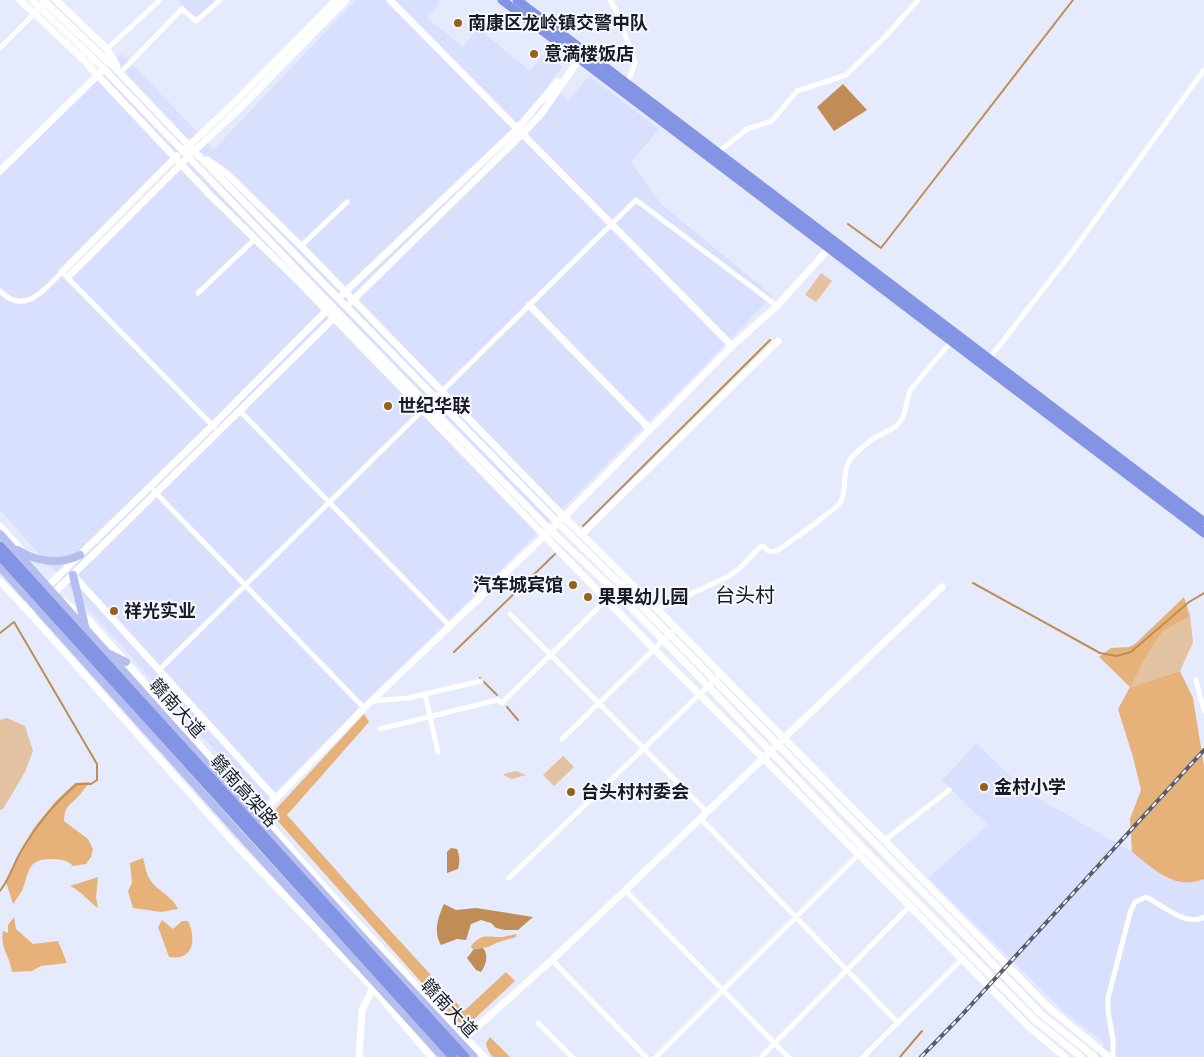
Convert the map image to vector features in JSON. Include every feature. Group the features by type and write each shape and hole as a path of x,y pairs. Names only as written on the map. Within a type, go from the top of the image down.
{"highway":[{"path":"502,0 580,54 832,245 988,359 1204,522"},
{"path":"517,0 580,54 628,84 718,152 951,342 1204,534"},
{"name":"赣南高架路","path":"2,539 465,1057"},
{"name":"赣南高架路","path":"0,556 453,1057"}],"main road":[{"path":"2,539 24,554 49,561 74,558 80,555"},
{"name":"赣南大道","path":"2,539 85,628 436,1018 462,1039 474,1057"},
{"path":"0,567 443,1057"},
{"path":"73,575 85,628"},
{"path":"107,653 126,662"},
{"path":"421,1033 436,1018"}],"street":[{"path":"20,0 88,65 114,79 328,308"},
{"path":"32,0 44,3 120,73 338,299 669,634 771,750 864,849 1035,1020 1081,1057"},
{"path":"56,0 107,49 120,73"},
{"path":"107,49 160,0"},
{"path":"120,73 182,9 196,22 220,0"},
{"path":"0,291 14,302 27,301 65,275 188,157 191,148 336,0"},
{"path":"65,275 182,151 191,148 240,108 346,0"},
{"path":"390,0 732,346"},
{"path":"610,0 618,14 635,63 628,84"},
{"path":"718,152 747,130 772,120 802,88 846,75 884,38 918,0"},
{"path":"0,48 44,3"},
{"path":"44,3 175,158 255,239 428,404 550,530 663,641 777,744 974,944 1040,1014 1094,1057"},
{"path":"216,428 239,410 353,300 520,131 580,54"},
{"path":"988,359 1072,252 1204,70"},
{"path":"0,171 101,72"},
{"path":"29,613 73,575 153,490 216,428 328,308 520,131"},
{"path":"191,148 226,172 301,246 564,517 627,578 1048,1007 1108,1057"},
{"path":"159,670 636,200 777,306"},
{"path":"301,246 347,202"},
{"path":"198,293 255,239"},
{"path":"261,814 364,708 558,523 732,346 777,306 832,245"},
{"path":"65,275 216,428"},
{"path":"529,305 650,429"},
{"path":"336,316 423,410 654,649 961,960 1029,1027 1065,1057"},
{"path":"582,534 778,341"},
{"path":"656,608 676,604 693,593 729,576 762,546 769,552 783,548 836,508 842,499 845,475 850,460 875,438 897,425 906,412 908,394 911,389 951,342"},
{"path":"239,410 450,626"},
{"path":"23,607 47,588 80,555 153,490"},
{"path":"153,490 364,708"},
{"path":"0,526 24,554 47,588"},
{"path":"73,575 276,799"},
{"path":"380,729 496,700 502,703 627,578"},
{"path":"0,582 233,842 373,988 432,1057"},
{"path":"443,1057 552,960 942,587"},
{"path":"53,594 88,619 462,1039 484,1057"},
{"path":"510,614 707,812"},
{"path":"562,739 676,628"},
{"path":"509,878 721,674"},
{"path":"1196,680 1204,711"},
{"path":"372,701 408,698 481,681"},
{"path":"424,694 438,752"},
{"path":"885,840 949,790"},
{"path":"700,818 898,1023"},
{"path":"656,1057 864,849"},
{"path":"625,890 788,1057"},
{"path":"1113,1057 1108,998 1130,913 1135,902 1146,897 1182,918 1195,920 1204,917"},
{"path":"761,1057 909,907"},
{"path":"552,960 646,1057"},
{"path":"863,1057 961,960"},
{"path":"360,1057 362,1010 373,988"},
{"path":"538,1023 572,1057"}],"shaded area":[{"path":"177,0 217,0 195,18"},
{"path":"356,0 437,0 440,2 427,18 463,47 478,28 530,71 546,52 562,67 550,83 568,101 589,76 659,129 631,162 661,204 773,296 569,502 263,804 0,510 0,172 122,54 214,149"},
{"path":"843,84 867,110 834,131 817,107"},
{"path":"821,273 832,281 816,302 805,295"},
{"path":"1184,597 1190,616 1163,631 1144,660 1131,687 1180,671 1193,698 1204,766 1204,879 1193,882 1183,882 1165,876 1132,852 1130,819 1141,790 1118,709 1130,687 1099,657 1111,648 1129,647 1135,644"},
{"path":"1190,616 1193,642 1180,671 1131,687 1144,660 1163,631"},
{"path":"364,714 369,722 287,815 464,1011 506,972 515,981 472,1021 467,1023 455,1020 275,818 276,809"},
{"path":"7,718 25,726 33,751 25,772 3,809 0,810 0,720"},
{"path":"976,743 1027,792 1132,852 1167,879 1191,883 1204,879 1204,1057 1095,1057 1105,1043 1063,1011 928,878 988,825 942,781"},
{"path":"563,756 574,767 554,786 543,775"},
{"path":"516,771 526,775 512,779 503,775 507,773"},
{"path":"90,782 67,808 64,821 88,839 93,849 91,857 86,864 73,866 67,861 55,859 46,859 34,863 28,872 22,891 13,904 6,882 34,828 55,802 75,783"},
{"path":"451,848 457,849 459,864 458,869 447,873 447,852"},
{"path":"143,858 149,878 172,900 178,909 161,912 133,908 128,891 132,883 130,863"},
{"path":"98,877 96,897 98,908 70,886"},
{"path":"444,904 456,910 476,908 533,917 518,930 496,928 491,923 481,920 471,924 466,940 457,939 441,945 437,930 438,919"},
{"path":"14,917 16,929 33,944 58,941 67,963 41,966 32,971 12,972 2,938 3,931 8,933 8,925"},
{"path":"162,920 173,929 182,921 188,921 191,928 192,942 191,948 183,956 169,957 158,927"},
{"path":"516,934 516,937 488,947 472,949 471,946 482,937 503,937"},
{"path":"483,948 486,960 481,972 476,970 467,958 474,949"},
{"path":"490,1037 510,1057 493,1057 488,1051 486,1043"}],"waterway":[{"path":"848,224 881,248 1073,0"},
{"path":"583,526 770,340"},
{"path":"454,652 555,554"},
{"path":"973,583 1100,653 1117,656 1131,652 1189,602 1204,593"},
{"path":"0,633 14,622 97,764 97,780 91,784 77,784 53,807 26,843 0,891"},
{"path":"480,678 497,695"},
{"path":"507,707 518,720"},
{"path":"900,1057 922,1031"}],"railway":[{"path":"921,1057 960,1017 1204,750"}],"place":[{"name":"南康区龙岭镇交警中队","path":"458,23"},
{"name":"意満楼饭店","path":"534,54"},
{"name":"世纪华联","path":"388,406"},
{"name":"汽车城宾馆","path":"573,585"},
{"name":"果果幼儿园","path":"588,597"},
{"name":"祥光实业","path":"114,611"},
{"name":"金村小学","path":"984,787"},
{"name":"台头村村委会","path":"571,792"}],"district":[{"name":"台头村","path":"745,595"}]}
